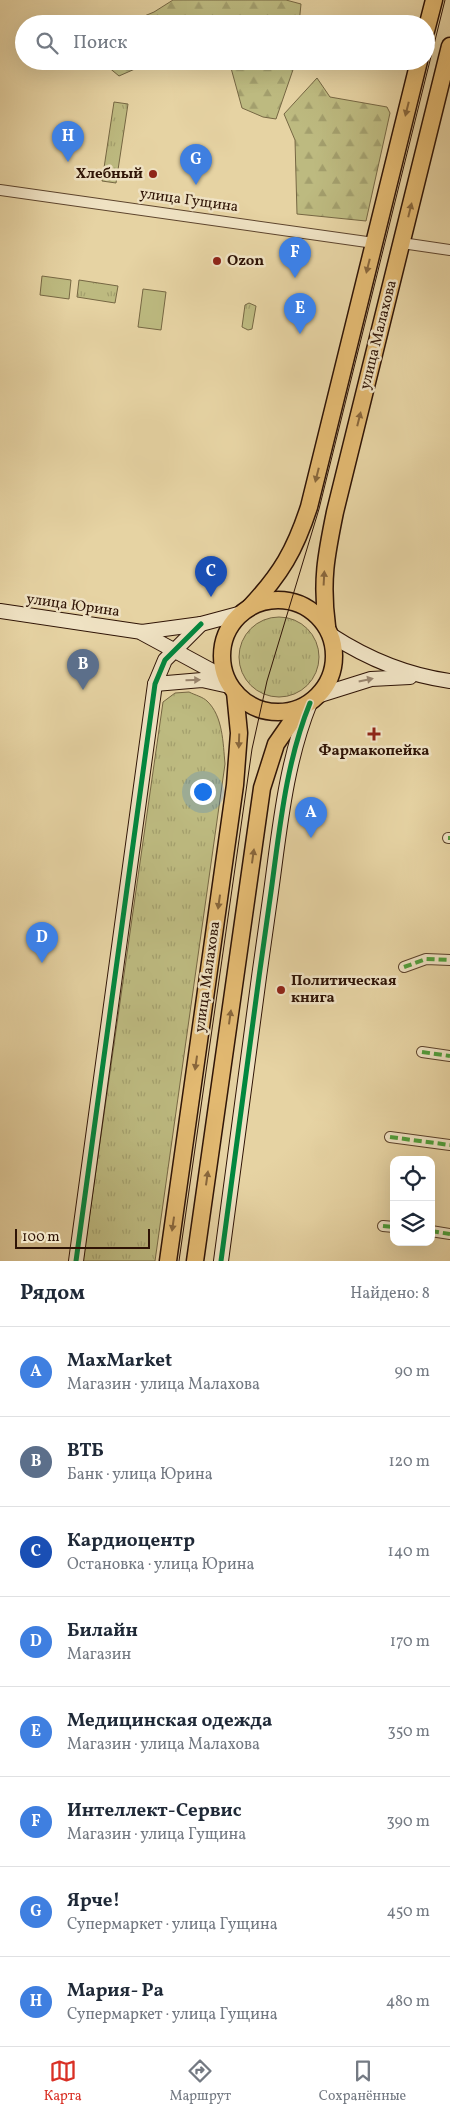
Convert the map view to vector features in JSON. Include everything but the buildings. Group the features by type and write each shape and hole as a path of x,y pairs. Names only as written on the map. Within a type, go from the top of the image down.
{"main road":[{"path":"430,15 434,0"},
{"name":"улица Малахова","path":"329,631 323,594 326,558 335,512 450,46"},
{"name":"улица Малахова","path":"246,610 283,568 300,533 417,70"},
{"path":"270,600 292,601 314,612 329,631 334,645 334,666 331,677 310,702 278,712 266,711 251,705 231,686 223,668 223,644 227,632 246,610 270,600"},
{"name":"улица Малахова","path":"168,1261 235,785 239,733 231,686"},
{"name":"улица Малахова","path":"195,1261 262,788 276,744 310,702"}],"street":[{"name":"улица Гущина","path":"0,190 374,242"},
{"path":"402,243 450,250"},
{"name":"улица Юрина","path":"0,611 142,632 201,624 246,610"},
{"path":"76,1261 155,684 165,660 201,624"},
{"path":"329,631 373,659 424,677 450,681"},
{"name":"улица Юрина","path":"142,632 174,649 231,686"},
{"path":"221,1261 285,796 299,730 310,702 371,679 424,677"},
{"path":"155,684 202,680 231,686"},
{"path":"404,966 426,959 450,960"},
{"path":"422,1052 450,1056"},
{"path":"390,1137 450,1145"},
{"path":"383,1226 390,1227"},
{"path":"435,1232 450,1234"}],"green space":[{"path":"173,0 286,0 301,4 300,15 147,15"},
{"path":"112,70 133,70 119,76"},
{"path":"232,70 293,70 276,119 263,117 242,108"},
{"path":"317,78 330,97 387,107 390,113 366,221 297,214 295,140 284,114"},
{"path":"114,102 128,104 116,183 102,181"},
{"path":"42,276 71,280 69,299 40,295"},
{"path":"79,280 118,286 115,303 77,297"},
{"path":"143,289 166,292 161,330 138,327"},
{"path":"249,303 256,306 252,329 248,330 242,327 245,305"},
{"path":"279,617 294,620 307,629 316,642 319,657 316,672 307,685 294,694 279,697 264,694 251,685 242,672 239,657 242,642 251,629 264,620"},
{"path":"189,692 205,700 216,714 223,739 225,764 155,1261 83,1261 163,702 175,693"}],"tram line":[{"path":"435,40 445,0"},
{"path":"179,1261 252,749 267,681 319,509 428,70"}],"marked path":[{"path":"404,967 426,959 450,960"},
{"path":"422,1052 450,1056"},
{"path":"390,1137 450,1145"},
{"path":"383,1226 390,1227"},
{"path":"435,1232 450,1234"}],"cycle path":[{"path":"76,1261 155,684 165,660 201,624"},
{"path":"221,1261 288,777 301,727 310,703"}],"place":[{"name":"Мария- Ра","path":"68,162"},
{"name":"Хлебный","path":"153,174"},
{"name":"Ярче!","path":"196,185"},
{"name":"Ozon","path":"217,261"},
{"name":"Интеллект-Сервис","path":"295,278"},
{"name":"Медицинская одежда","path":"300,334"},
{"name":"Кардиоцентр","path":"211,597"},
{"name":"ВТБ","path":"83,690"},
{"name":"Фармакопейка","path":"374,734"},
{"name":"MaxMarket","path":"311,838"},
{"name":"Билайн","path":"42,963"},
{"name":"Политическая книга","path":"281,990"}]}
